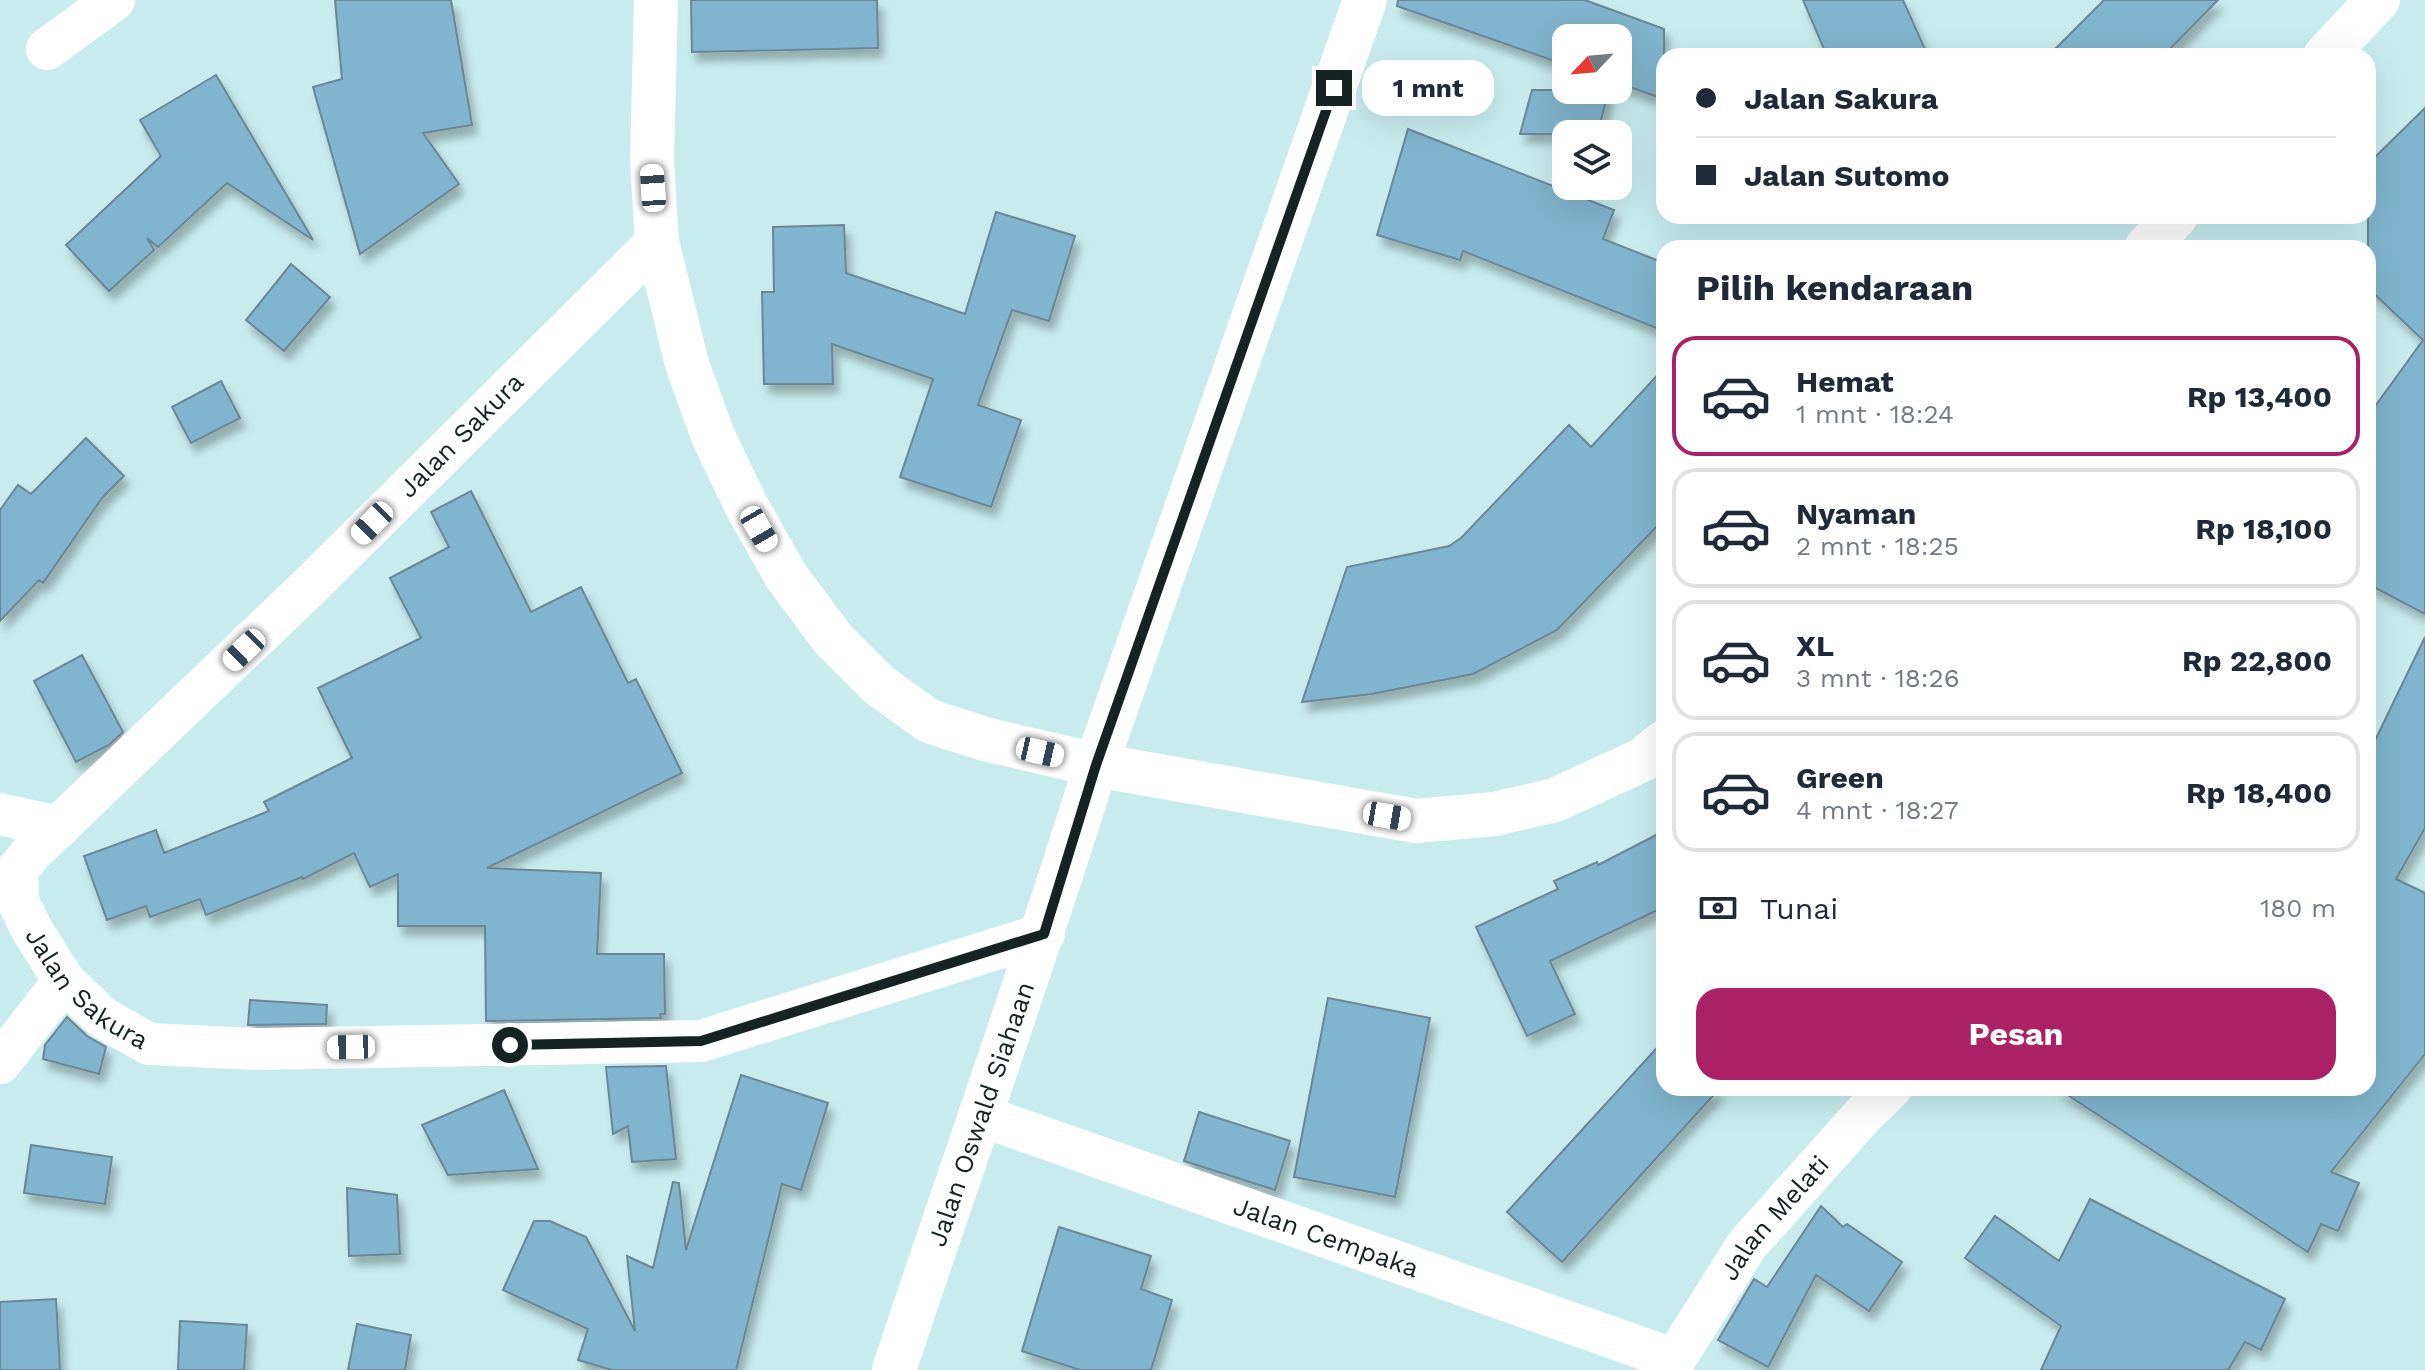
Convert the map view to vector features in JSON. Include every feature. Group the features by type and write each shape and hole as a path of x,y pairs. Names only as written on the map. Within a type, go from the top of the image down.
{"main road":[{"path":"656,0 652,161 657,242 687,364 713,436 746,505 786,576 833,639 879,685 929,721 985,739 1096,765 1416,821 1495,814 1555,800 1642,760 1656,749"},
{"name":"Jalan Oswald Siahaan","path":"894,1370 979,1115 1044,934 1096,765 1365,0"},
{"path":"2333,48 2378,0"},
{"path":"2154,240 2168,224"}],"street":[{"path":"47,49 114,0"},
{"name":"Jalan Sakura","path":"657,242 313,583 17,870 18,901 27,921 64,981 103,1018 149,1044 256,1049 701,1041 1044,934"},
{"path":"0,814 59,827"},
{"path":"0,1063 64,981"},
{"name":"Jalan Melati","path":"1671,1365 1747,1245 1883,1096"},
{"name":"Jalan Cempaka","path":"979,1115 1671,1365"}],"building":[{"path":"335,0 451,0 472,125 423,133 459,184 360,254 313,87 342,79"},
{"path":"691,0 877,0 878,48 692,52"},
{"path":"1398,0 1585,0 1664,29 1664,48 1656,48 1656,96 1632,88 1632,24 1552,24 1552,60 1397,6"},
{"path":"1803,0 1903,0 1924,48 1824,48"},
{"path":"2104,0 2218,0 2171,48 2056,48"},
{"path":"216,75 313,240 227,183 158,247 147,238 154,250 109,291 66,245 161,156 140,120"},
{"path":"1532,90 1552,90 1552,104 1605,104 1601,120 1552,120 1552,134 1520,134"},
{"path":"2425,108 2425,614 2376,588 2376,405 2423,340 2376,296 2376,240 2368,240 2368,224 2376,224 2376,156"},
{"path":"1408,129 1552,186 1552,200 1589,200 1614,210 1603,239 1656,260 1656,328 1463,251 1460,260 1377,235"},
{"path":"996,212 1075,236 1049,321 1012,310 978,405 1021,420 991,507 900,477 933,379 832,344 833,384 764,384 762,292 774,292 773,227 844,225 846,273 965,314"},
{"path":"291,264 330,297 284,351 246,320"},
{"path":"1656,377 1656,527 1557,630 1473,674 1372,694 1302,702 1347,567 1449,546 1461,538 1569,425 1591,447"},
{"path":"221,381 240,418 191,443 172,407"},
{"path":"86,438 124,476 102,498 43,583 39,580 0,621 0,510 18,485 31,494"},
{"path":"471,491 531,612 581,587 628,683 636,679 682,773 487,868 601,873 597,954 664,954 665,1014 660,1014 661,1018 486,1021 485,926 398,926 398,874 370,887 354,853 303,879 206,915 200,899 150,917 146,906 107,920 84,856 156,830 164,853 269,811 264,802 352,758 318,688 421,638 390,578 449,547 431,512"},
{"path":"2425,637 2425,828 2396,879 2425,893 2425,1054 2331,1172 2359,1183 2338,1231 2321,1224 2308,1252 2069,1096 2376,1096 2376,738"},
{"path":"82,655 123,732 109,745 76,762 34,681"},
{"path":"1656,835 1656,911 1550,961 1575,1014 1527,1036 1476,927 1558,889 1554,881 1597,862 1598,865"},
{"path":"1328,998 1430,1018 1395,1197 1294,1177"},
{"path":"250,1000 327,1005 326,1024 248,1025"},
{"path":"67,1017 87,1036 106,1047 99,1074 43,1059 45,1045"},
{"path":"1656,1049 1656,1096 1713,1096 1562,1262 1507,1212"},
{"path":"666,1066 676,1159 632,1162 628,1126 613,1134 606,1067"},
{"path":"741,1075 828,1103 801,1190 782,1184 736,1370 612,1370 578,1360 588,1329 503,1290 534,1221 550,1221 586,1237 635,1331 627,1256 653,1268 673,1182 679,1183 686,1250"},
{"path":"504,1090 538,1169 448,1175 422,1125"},
{"path":"1199,1112 1290,1141 1275,1190 1184,1161"},
{"path":"31,1145 112,1157 105,1204 24,1193"},
{"path":"347,1188 397,1195 400,1254 349,1256"},
{"path":"2090,1199 2285,1299 2261,1350 2245,1342 2228,1370 2041,1370 2061,1326 1965,1258 1995,1216 2059,1261"},
{"path":"1821,1206 1843,1227 1847,1224 1902,1262 1869,1311 1816,1275 1768,1367 1718,1340 1754,1279 1767,1287"},
{"path":"1059,1227 1151,1256 1141,1289 1172,1300 1151,1370 1080,1370 1022,1351"},
{"path":"56,1299 60,1370 0,1370 0,1302"},
{"path":"180,1321 247,1325 244,1370 178,1370"},
{"path":"357,1324 411,1335 405,1370 348,1370"}],"route":[{"path":"510,1045 701,1041 1044,934 1096,765 1334,88"}]}
